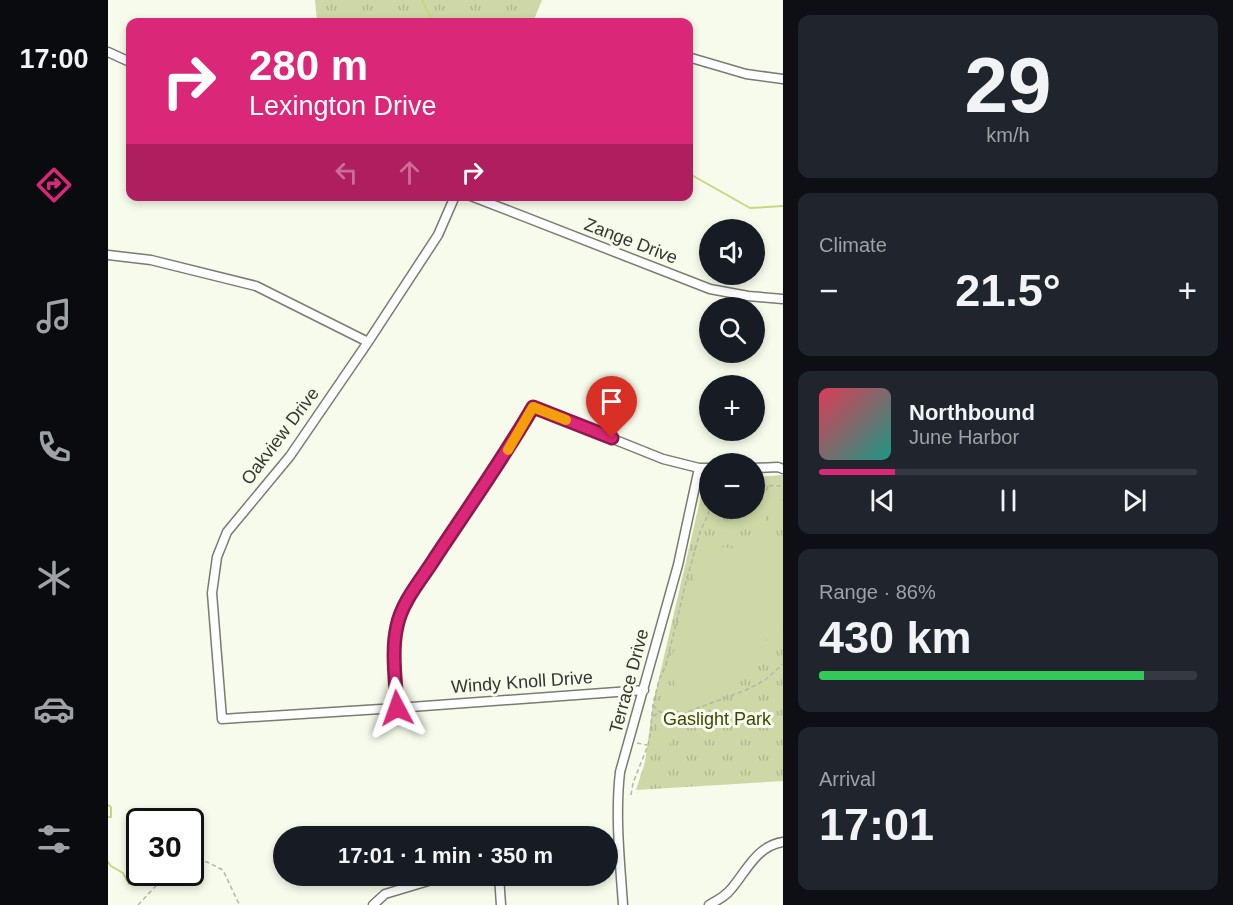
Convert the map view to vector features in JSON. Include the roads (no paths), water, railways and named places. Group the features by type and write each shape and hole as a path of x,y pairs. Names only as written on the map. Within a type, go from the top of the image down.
{"street":[{"path":"108,52 126,60"},
{"path":"693,58 746,74 783,79"},
{"name":"Oakview Drive","path":"222,719 212,593 217,557 222,543 234,522 290,456 368,342 438,235 453,201"},
{"name":"Zange Drive","path":"484,201 710,289 783,299"},
{"path":"108,255 151,260 256,286 368,342"},
{"path":"397,708 394,650 396,627 400,614 511,445 533,407 663,459 699,468"},
{"name":"Terrace Drive","path":"623,905 619,851 620,772 678,565 699,468"},
{"path":"765,468 783,469"},
{"name":"Windy Knoll Drive","path":"222,719 644,690"},
{"path":"709,905 731,889 752,859 764,849 783,842"},
{"path":"372,905 385,894 412,886"},
{"path":"500,886 501,905"}],"waterway":[{"path":"422,0 431,18"},
{"path":"693,176 750,208 783,206"},
{"path":"108,805 111,807 111,817 108,817"},
{"path":"108,862 123,873 126,878"}],"park label":[{"name":"Gaslight Park","path":"717,719"}]}
